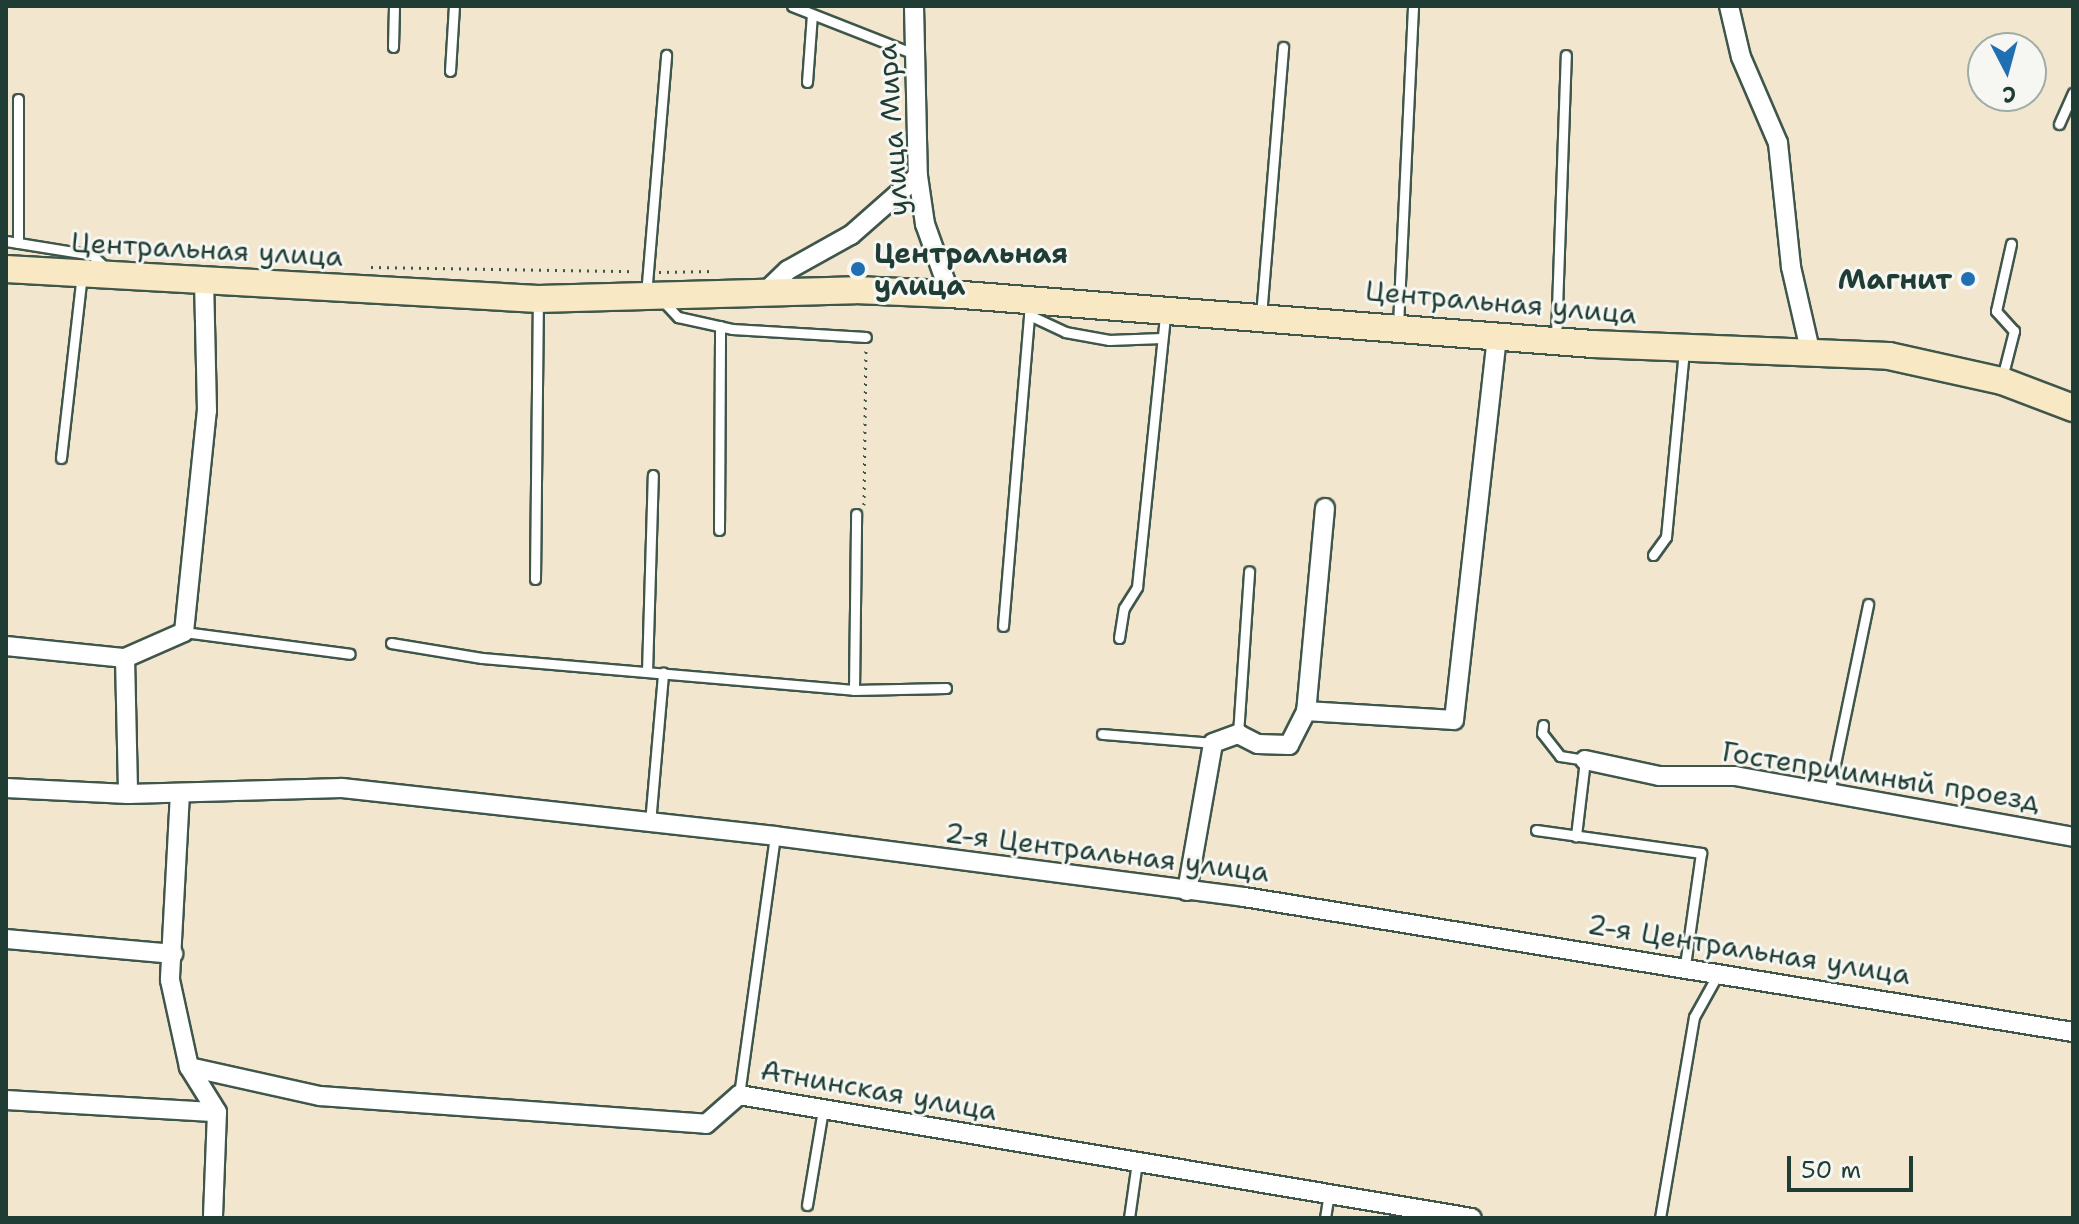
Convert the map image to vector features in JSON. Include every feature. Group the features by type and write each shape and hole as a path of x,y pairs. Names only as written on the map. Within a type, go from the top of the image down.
{"street":[{"name":"улица Мира","path":"914,6 912,53 918,176 925,224 950,294"},
{"path":"1729,6 1741,57 1778,143 1791,267 1811,354"},
{"path":"761,296 788,270 851,235 918,176"},
{"name":"Центральная улица","path":"6,269 538,299 651,288 761,296 855,290 950,294 1029,307 1166,308 1556,340 1889,356 2002,381 2073,408"},
{"path":"6,646 125,658 184,632 207,411 204,282"},
{"path":"1306,711 1454,720 1497,335"},
{"path":"1187,891 1213,743 1238,734 1258,744 1289,745 1306,711 1325,508"},
{"path":"125,658 128,794"},
{"name":"Гостеприимный проезд","path":"1585,760 1659,776 1735,776 2073,837"},
{"name":"2-я Центральная улица","path":"6,788 128,794 342,788 775,836 1187,891 1685,966 2073,1032"},
{"path":"180,793 170,980 189,1067 217,1112 213,1218"},
{"path":"6,939 173,954"},
{"name":"Атнинская улица","path":"189,1067 320,1096 706,1124 739,1095 1329,1194 1405,1212 1472,1218"},
{"path":"6,1100 217,1112"}],"lane":[{"path":"393,47 394,6"},
{"path":"450,71 454,6"},
{"path":"792,6 912,53"},
{"path":"1398,325 1413,6"},
{"path":"807,82 812,14"},
{"path":"1261,316 1283,47"},
{"path":"666,55 651,288 678,317 791,336 866,337"},
{"path":"1556,340 1566,55"},
{"path":"2059,124 2073,93"},
{"path":"18,99 18,243"},
{"path":"6,241 92,255 115,276"},
{"path":"2002,381 2014,331 1996,311 2011,244"},
{"path":"61,458 82,274"},
{"path":"535,579 538,299"},
{"path":"1029,307 1065,332 1109,340 1162,338"},
{"path":"1003,626 1029,307"},
{"path":"1119,638 1124,608 1137,587 1166,308"},
{"path":"719,530 720,326"},
{"path":"1653,555 1666,537 1684,348"},
{"path":"647,672 653,475"},
{"path":"854,690 856,514"},
{"path":"1238,734 1249,571"},
{"path":"1829,793 1868,604"},
{"path":"184,632 350,654"},
{"path":"391,643 482,658 854,690 946,688"},
{"path":"650,823 663,673"},
{"path":"1543,725 1542,733 1560,756 1585,760 1576,836"},
{"path":"1102,734 1213,743"},
{"path":"1536,830 1701,853 1685,966"},
{"path":"739,1095 775,836"},
{"path":"1660,1218 1694,1017 1719,972"},
{"path":"807,1205 823,1109"},
{"path":"1129,1218 1138,1162"},
{"path":"1325,1218 1329,1194"}],"path":[{"path":"360,267 651,288 726,271"},
{"path":"856,514 864,505 866,337"}],"place":[{"name":"Центральная улица","path":"858,269"},
{"name":"Магнит","path":"1968,279"}]}
